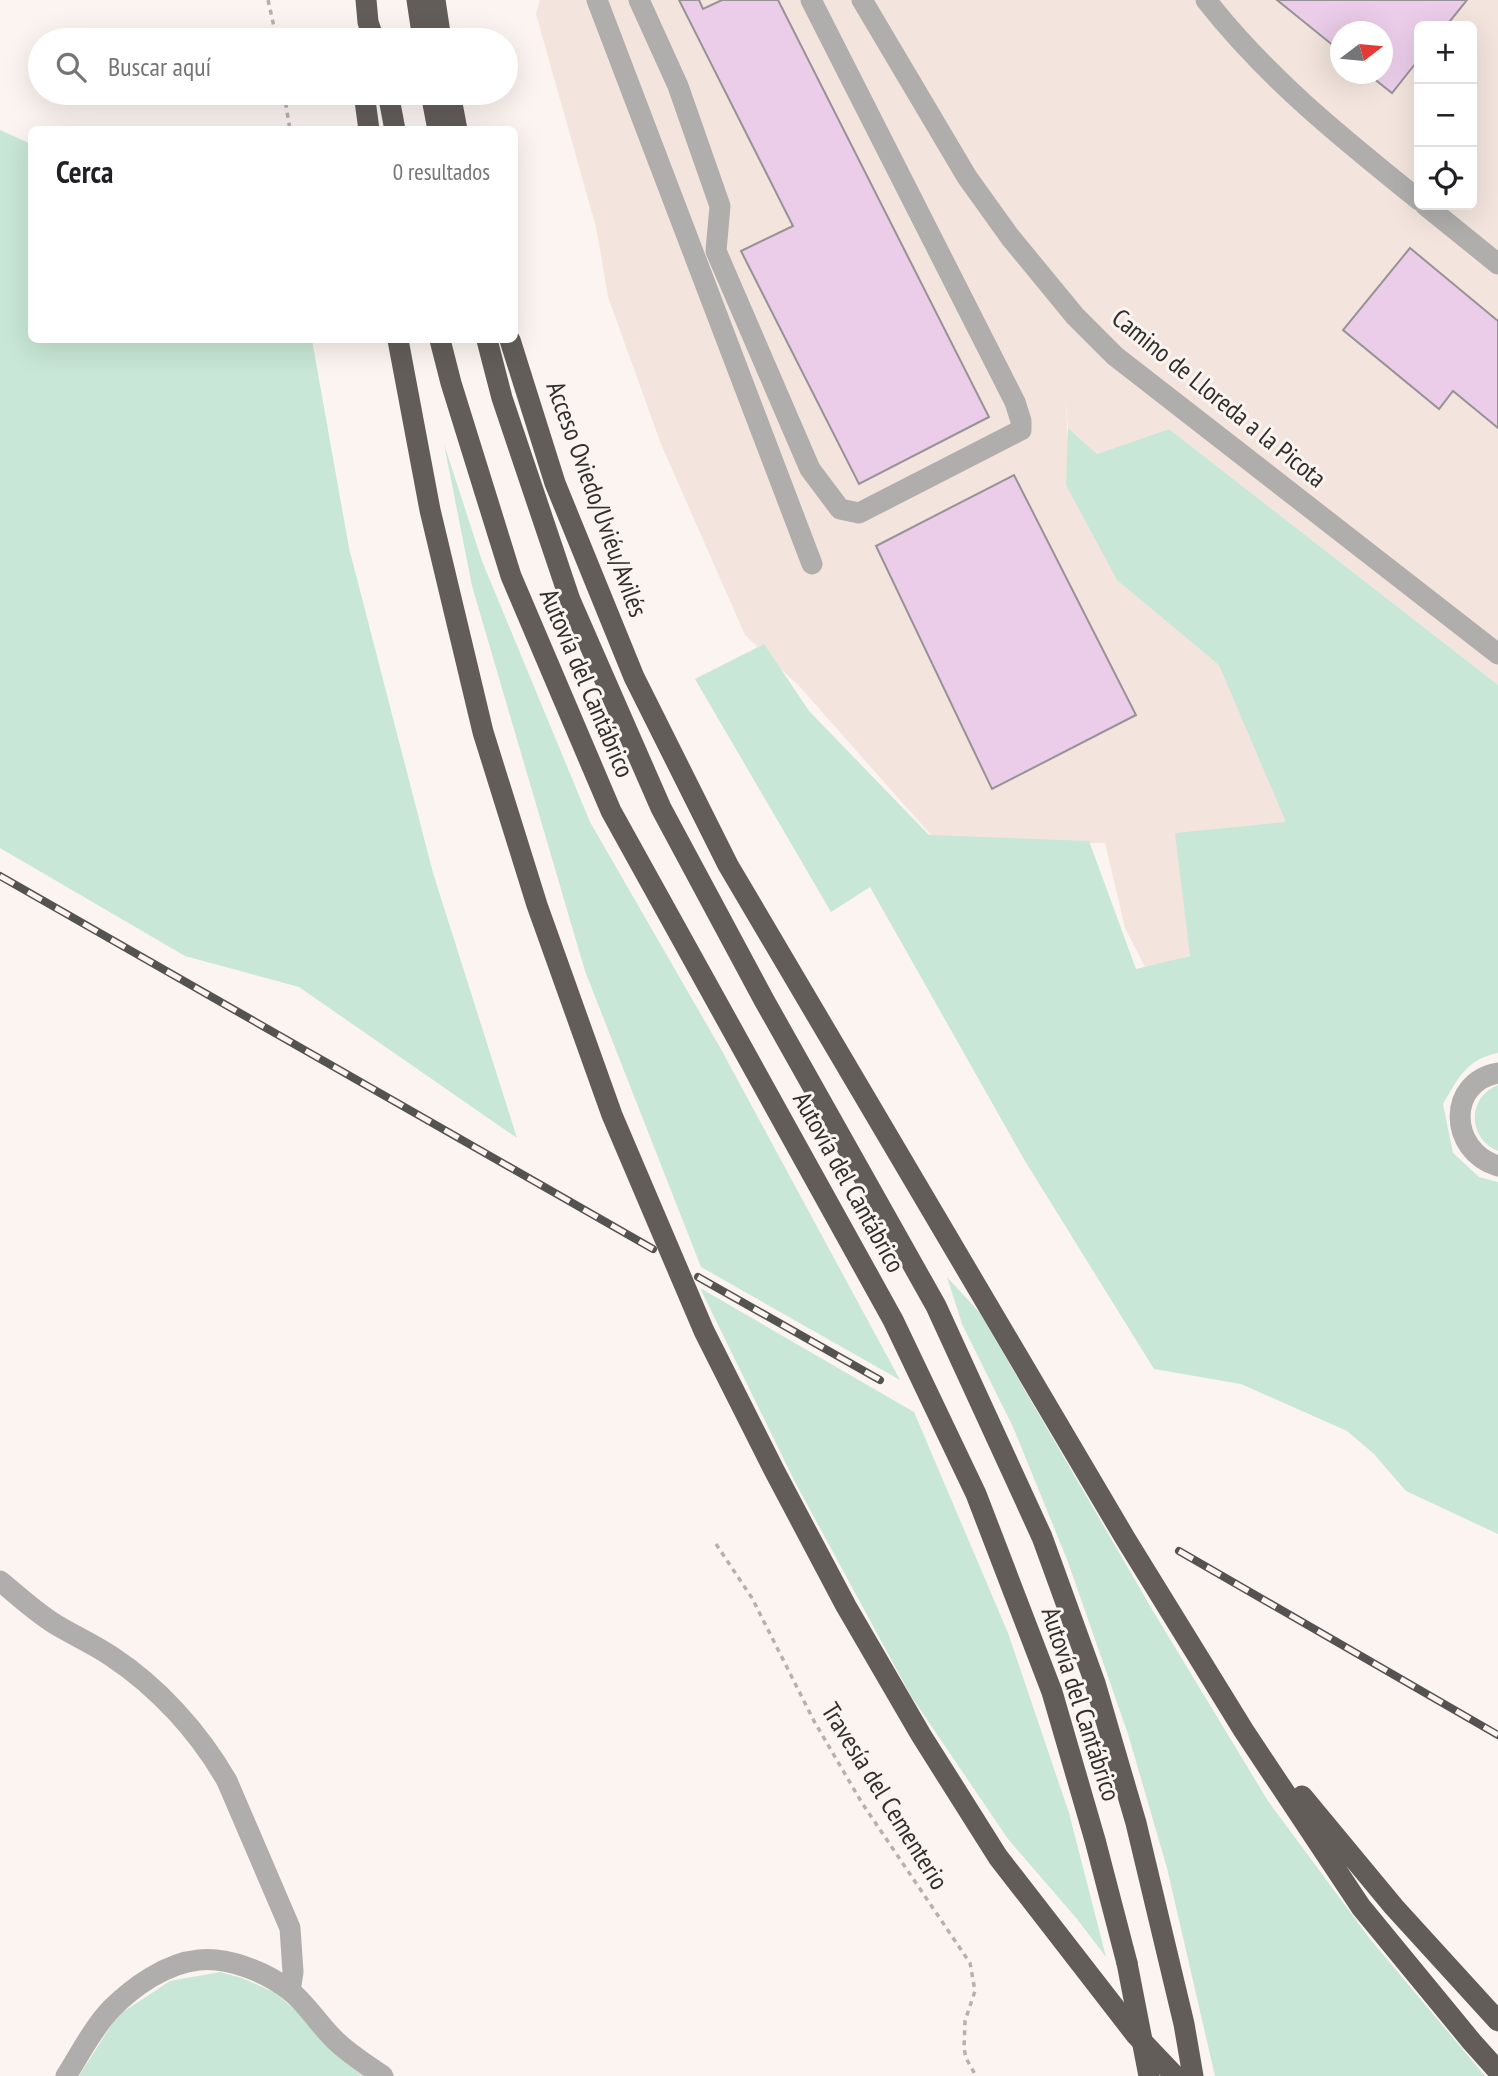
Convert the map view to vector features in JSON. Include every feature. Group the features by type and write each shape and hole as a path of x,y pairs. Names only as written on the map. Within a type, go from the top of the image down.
{"highway":[{"path":"366,0 368,28"},
{"path":"417,0 421,28"},
{"path":"435,0 439,28"},
{"path":"366,105 368,126"},
{"path":"390,105 394,126"},
{"path":"433,105 437,126"},
{"path":"452,105 456,126"},
{"path":"399,343 430,510 483,732 537,905 612,1115 704,1331 846,1606 921,1735 999,1857 1136,2035 1175,2076"},
{"name":"Autovía del Cantábrico","path":"441,343 511,576 611,811 894,1320 976,1494 1052,1692 1096,1840 1126,1963 1149,2076"},
{"name":"Autovía del Cantábrico","path":"488,343 502,398 570,600 661,808 764,1000 936,1306 1042,1536 1095,1683 1136,1823 1184,2024 1193,2076"},
{"name":"Acceso Oviedo/Uviéu/Avilés","path":"511,343 555,483 634,677 728,865 1125,1538 1244,1731"},
{"path":"1244,1731 1287,1778 1394,1907 1498,2021"},
{"path":"1244,1731 1362,1907 1498,2071"}],"street":[{"path":"597,0 812,565"},
{"path":"639,0 678,86 720,206 716,251 810,469 840,509 859,513 1021,430 1021,421 1015,402 811,0"},
{"name":"Camino de Lloreda a la Picota","path":"862,0 967,177 1010,237 1075,316 1115,356 1497,651"},
{"path":"1206,0 1270,74 1311,112 1414,196"},
{"path":"1431,210 1498,264"},
{"path":"1498,1073 1479,1081 1468,1092 1461,1107 1460,1123 1464,1139 1473,1152 1486,1162 1498,1166"},
{"path":"0,1581 58,1626 113,1657 144,1680 189,1726 217,1763 290,1928 293,1972 290,1991"},
{"path":"66,2076 110,2011 139,1984 171,1968 198,1960 222,1961 267,1975 290,1991 333,2038 357,2059 383,2076"}],"path":[{"path":"268,0 274,28"},
{"path":"286,105 289,126"},
{"name":"Travesía del Cementerio","path":"716,1544 752,1598 814,1721 862,1803 970,1963 975,1991 965,2021 964,2048 966,2058 976,2076"}],"shaded area":[{"path":"540,0 1498,0 1498,685 1169,429 1097,454 1068,428 1065,398 1068,442 1066,485 1234,665 1293,823 1201,951 1147,971 1125,928 1105,843 939,844 799,686 745,635 661,444 608,297 596,227 536,14"}],"green space":[{"path":"0,130 28,143 28,343 313,343 349,548 433,873 517,1138 299,987 185,956 0,848"},
{"path":"1068,428 1097,454 1169,429 1498,685 1498,1053 1470,1065 1443,1104 1453,1153 1479,1177 1498,1182 1498,1534 1406,1491 1374,1454 1347,1431 1241,1384 1154,1369 1025,1161 870,887 831,912 695,679 764,644 809,711 929,835 1089,841 1136,969 1190,956 1175,833 1286,822 1219,665 1117,580 1066,485"},
{"path":"444,444 482,561 590,822 722,1051 900,1380 701,1267 585,971 472,586"},
{"path":"1498,1085 1498,1151 1481,1137 1475,1118 1481,1099"},
{"path":"947,1277 980,1313 1153,1611 1268,1801 1370,1939 1485,2076 1215,2076 1167,1868 1128,1734 1068,1562 1013,1427 962,1324"},
{"path":"700,1288 914,1412 1008,1633 1069,1813 1106,1957 1008,1839 911,1696 795,1482"},
{"path":"220,1972 242,1978 276,1993 367,2076 79,2076 117,2016 170,1981"}],"building":[{"path":"679,0 699,0 703,9 722,0 778,0 989,417 859,484 741,251 793,226"},
{"path":"1277,0 1467,0 1450,21 1414,21 1414,65 1392,93 1381,84 1393,84 1393,21 1330,21 1330,43"},
{"path":"1410,248 1498,321 1498,428 1453,391 1439,409 1343,330"},
{"path":"1014,475 1136,715 992,789 876,546"}],"railway":[{"path":"0,876 653,1249"},
{"path":"698,1277 880,1380"},
{"path":"1179,1551 1498,1735"}]}
